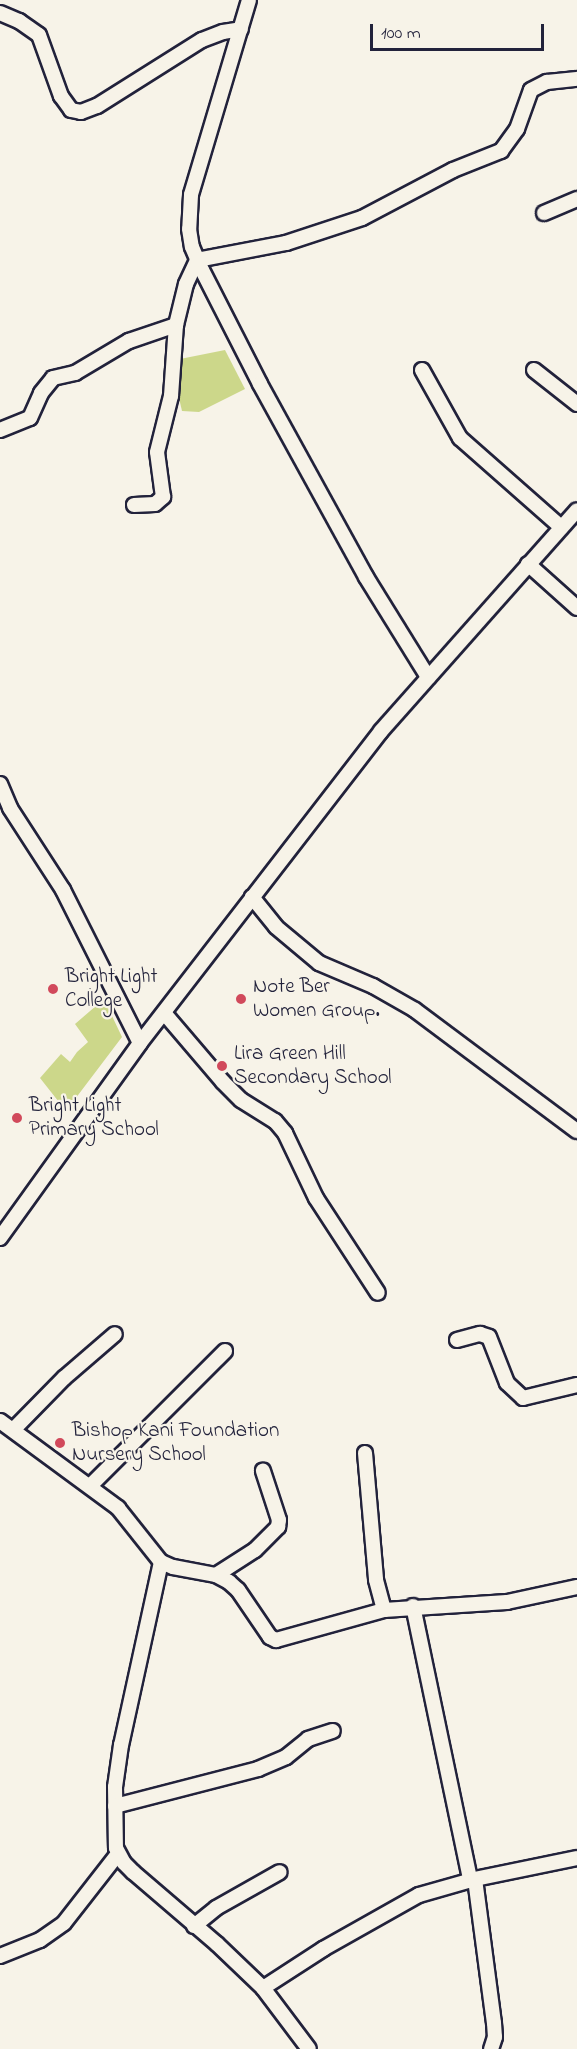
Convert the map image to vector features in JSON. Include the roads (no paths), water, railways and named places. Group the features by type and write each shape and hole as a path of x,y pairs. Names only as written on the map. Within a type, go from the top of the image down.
{"street":[{"path":"249,0 191,195 189,229 197,260 260,384 336,524 428,677"},
{"path":"3,18 39,35 61,96 71,110 81,112 98,106 197,43 223,32 241,29"},
{"path":"197,260 311,237 362,218 453,170 501,151 517,129 531,90 547,82 577,79"},
{"path":"544,213 577,199"},
{"path":"134,505 155,504 163,497 157,452 171,396 176,325 186,284 197,260"},
{"path":"0,430 30,418 41,393 53,378 79,372 129,341 176,325"},
{"path":"422,370 460,438 561,527"},
{"path":"534,370 577,404"},
{"path":"0,1238 140,1043 165,1014 252,897 381,731 577,510"},
{"path":"528,564 577,608"},
{"path":"0,784 10,808 63,890 140,1043"},
{"path":"252,897 276,927 319,963 373,986 415,1010 577,1131"},
{"path":"165,1014 222,1082 241,1100 275,1121 285,1133 316,1198 378,1293"},
{"path":"13,1430 64,1378 116,1334"},
{"path":"457,1340 480,1334 489,1337 507,1383 523,1398 577,1385"},
{"path":"90,1486 225,1351"},
{"path":"0,1421 118,1508 161,1562 172,1567 216,1575 238,1590 260,1624 270,1637 276,1640 384,1610 413,1606 507,1602 577,1587"},
{"path":"365,1453 376,1580 384,1610"},
{"path":"216,1575 255,1550 278,1527 279,1520 263,1471"},
{"path":"161,1562 121,1745 115,1806 118,1854 160,1898 226,1952 263,1988 309,2049"},
{"path":"413,1606 473,1880 494,2023 495,2037 491,2049"},
{"path":"115,1806 258,1769 286,1757 308,1739 333,1731"},
{"path":"0,1956 40,1940 64,1923 118,1854"},
{"path":"263,1988 323,1949 404,1902 473,1880 577,1858"},
{"path":"194,1926 216,1908 280,1872"}],"place":[{"name":"Bright Light College","path":"53,989"},
{"name":"Note Ber Women Group.","path":"241,999"},
{"name":"Lira Green Hill Secondary School","path":"222,1066"},
{"name":"Bright Light Primary School","path":"17,1118"},
{"name":"Bishop Kani Foundation Nursery School","path":"60,1443"}]}
